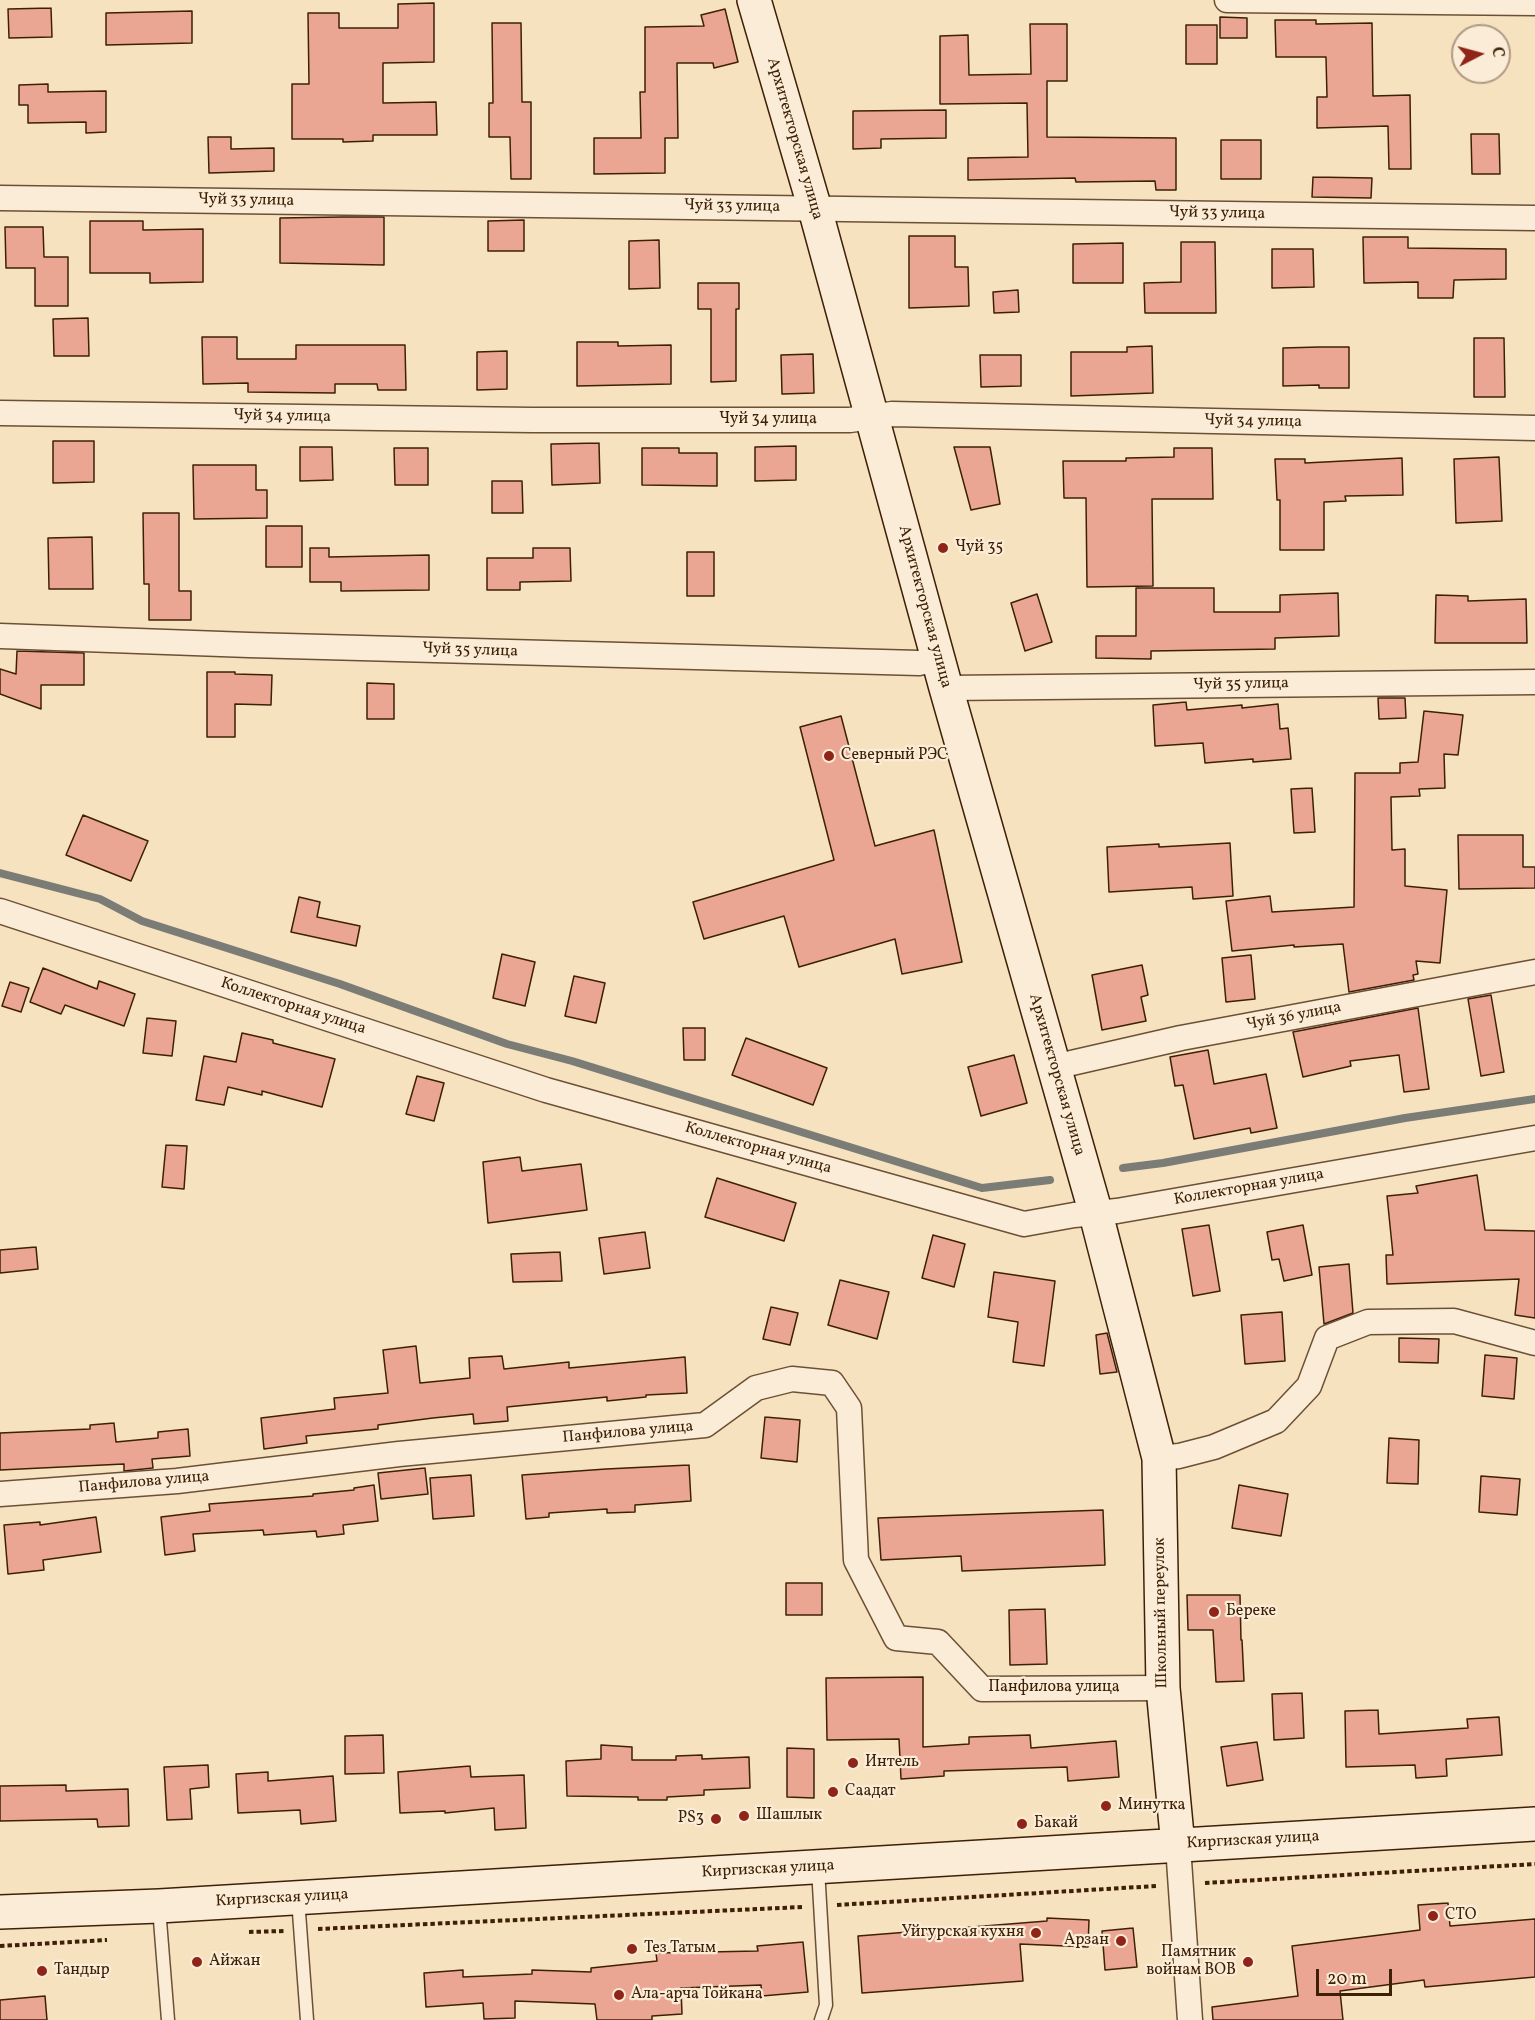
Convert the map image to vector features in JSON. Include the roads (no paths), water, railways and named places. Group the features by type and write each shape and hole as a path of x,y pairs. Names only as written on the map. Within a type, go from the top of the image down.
{"street":[{"name":"Архитекторская улица","path":"754,0 815,209 943,674 1096,1214"},
{"path":"1227,0 1535,3"},
{"name":"Чуй 33 улица","path":"0,198 1535,218"},
{"name":"Чуй 34 улица","path":"0,413 532,420 850,420 892,414 1535,428"},
{"name":"Чуй 35 улица","path":"0,636 919,663 943,674 1535,682"},
{"name":"Коллекторная улица","path":"0,911 546,1090 1024,1224 1074,1215 1096,1214 1535,1138"},
{"name":"Чуй 36 улица","path":"1054,1067 1181,1038 1535,972"},
{"name":"Школьный переулок","path":"1096,1214 1159,1458 1163,1688 1178,1846 1190,2020"},
{"path":"1159,1458 1179,1456 1214,1447 1276,1421 1310,1386 1327,1338 1368,1322 1454,1321 1535,1342"},
{"name":"Панфилова улица","path":"0,1494 177,1481 399,1454 705,1425 756,1388 792,1379 832,1383 849,1408 856,1560 896,1638 938,1642 982,1689 1163,1688"},
{"name":"Киргизская улица","path":"0,1912 159,1906 1535,1824"}],"lane":[{"path":"818,1867 826,2005 820,2020"},
{"path":"298,1898 307,2020"},
{"path":"159,1906 168,2020"}],"waterway":[{"path":"0,873 100,899 142,921 340,984 507,1044 572,1061 982,1188 1050,1180"},
{"path":"1123,1168 1163,1163 1405,1118 1535,1099"}],"place":[{"name":"Чуй 35","path":"943,548"},
{"name":"Северный РЭС","path":"829,756"},
{"name":"Береке","path":"1214,1612"},
{"name":"Интель","path":"853,1763"},
{"name":"Саадат","path":"833,1792"},
{"name":"Минутка","path":"1106,1806"},
{"name":"Шашлык","path":"744,1816"},
{"name":"PS3","path":"716,1819"},
{"name":"Бакай","path":"1022,1824"},
{"name":"СТО","path":"1433,1916"},
{"name":"Уйгурская кухня","path":"1036,1933"},
{"name":"Арзан","path":"1121,1941"},
{"name":"Тез Татым","path":"632,1949"},
{"name":"Айжан","path":"197,1962"},
{"name":"Памятник войнам ВОВ","path":"1248,1962"},
{"name":"Тандыр","path":"42,1971"},
{"name":"Ала-арча Тойкана","path":"619,1995"}]}
